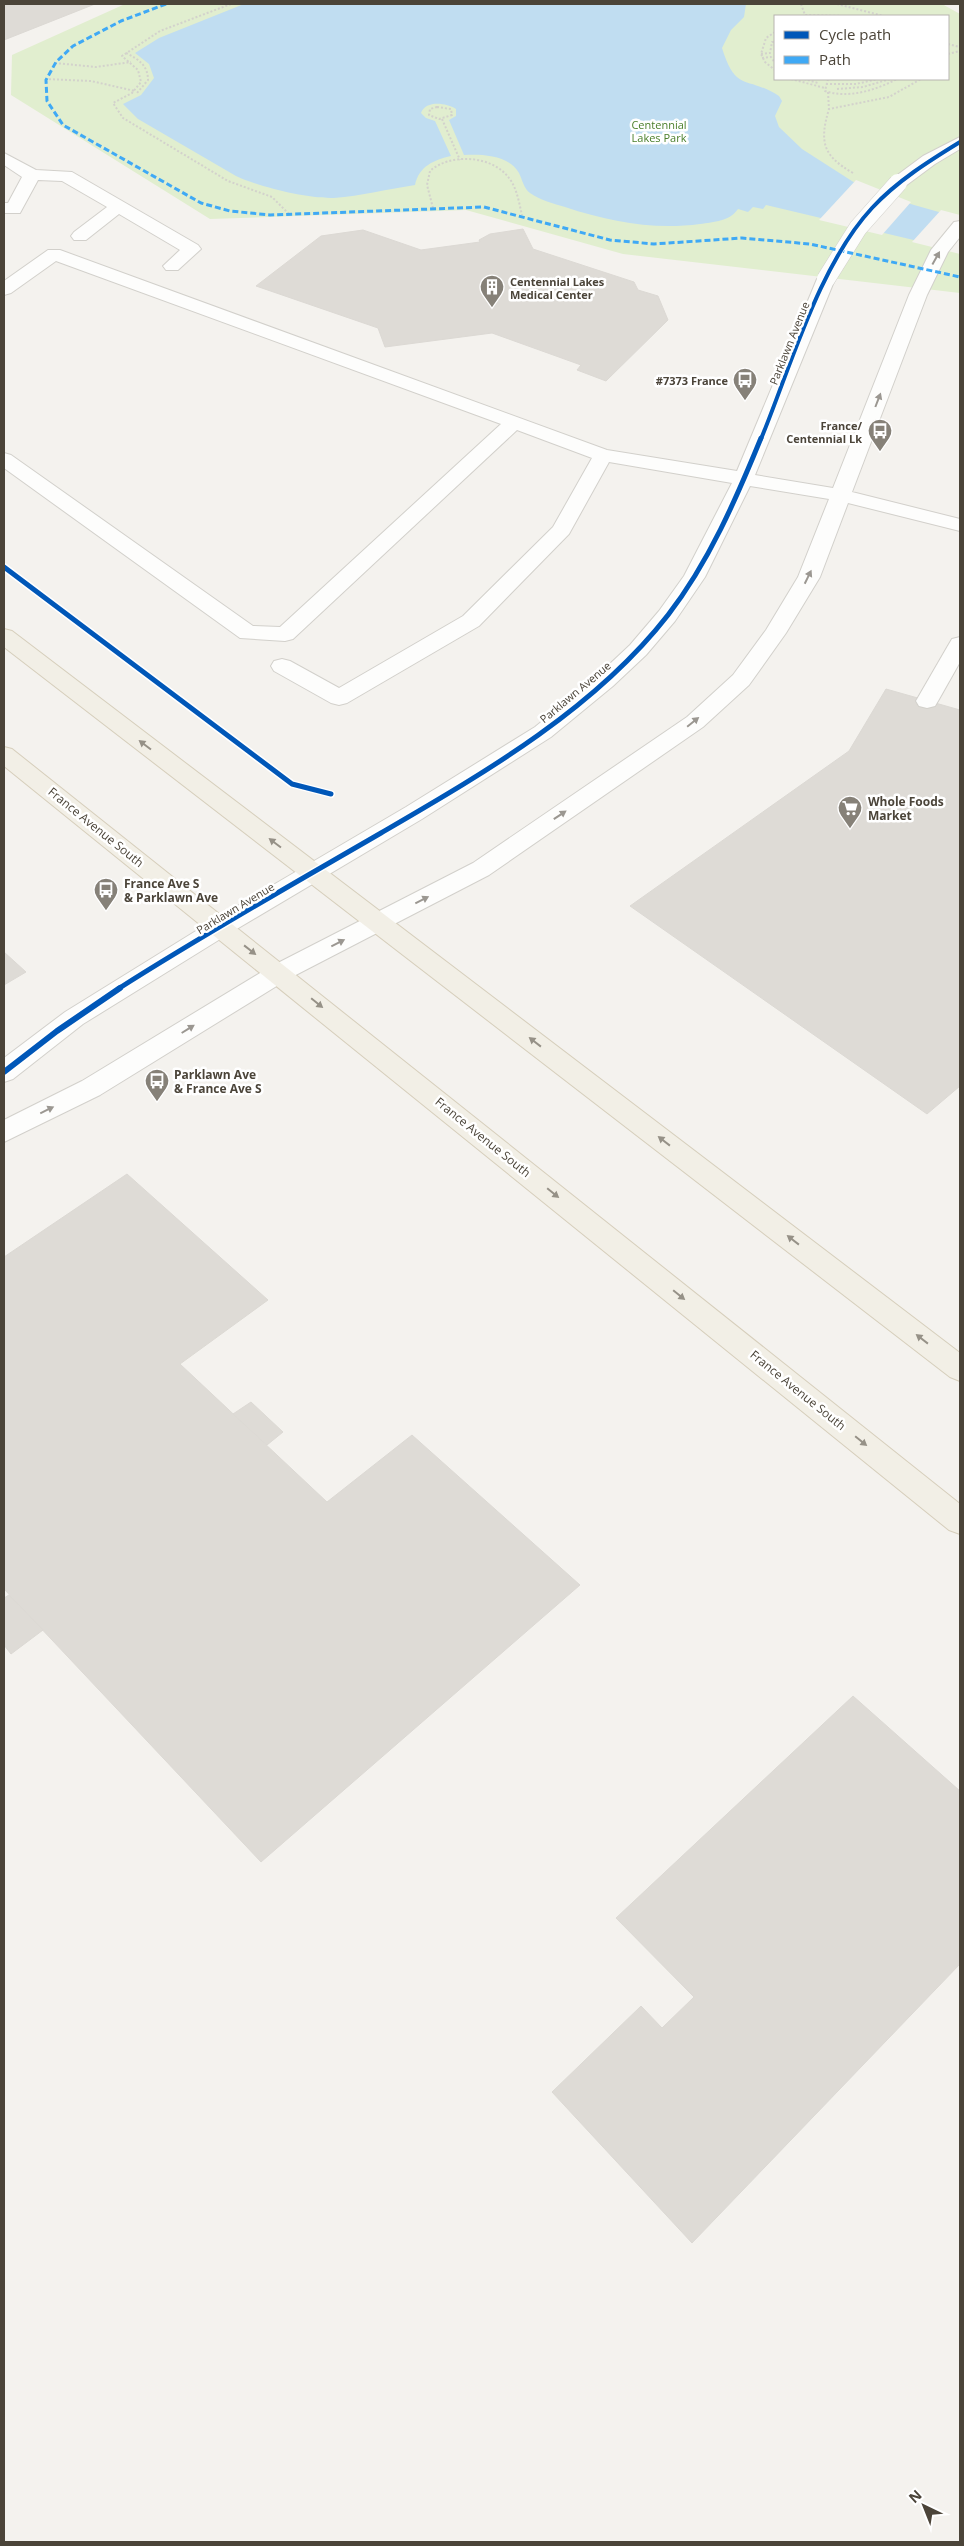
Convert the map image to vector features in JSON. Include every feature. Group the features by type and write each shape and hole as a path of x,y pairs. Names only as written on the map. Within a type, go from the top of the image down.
{"main road":[{"path":"4,636 960,1369"},
{"name":"France Avenue South","path":"4,754 960,1521"}],"street":[{"name":"Parklawn Avenue","path":"4,1072 74,1018 314,872 414,814 543,732 605,681 638,650 668,616 694,577 744,478 826,280 854,230 872,208 898,183 929,160 960,142"},
{"path":"4,158 32,175 66,176 192,249 172,266"},
{"path":"4,208 14,208 32,175"},
{"path":"80,236 118,206"},
{"path":"4,1132 91,1088 279,973 489,863 634,766 695,722 741,680 775,633 809,577 918,295 940,250 960,226"},
{"path":"4,289 54,254 603,455 841,495 960,525"},
{"path":"4,459 248,633 285,634 514,422"},
{"path":"282,666 339,698 471,621 562,530 603,455"},
{"path":"927,700 960,644"}],"path":[{"path":"123,99 136,91 142,78 138,68 122,56 155,34 231,4"},
{"path":"837,4 880,15"},
{"path":"774,33 766,38 761,54 762,58 774,69"},
{"path":"761,54 770,53 772,42 774,42"},
{"path":"126,53 144,65 148,72 148,80 141,90 113,102 113,106 123,118 228,181 272,198 290,215"},
{"path":"762,58 771,57 774,62"},
{"path":"54,63 96,67 131,62"},
{"path":"45,80 91,81 136,91"},
{"path":"795,80 825,88 828,92 829,110"},
{"path":"809,80 818,83"},
{"path":"825,88 827,80"},
{"path":"826,84 856,84 874,80"},
{"path":"837,89 863,88 887,80"},
{"path":"828,92 866,90 894,80"},
{"path":"442,107 451,110 452,115 442,119 431,117 429,111 442,107"},
{"path":"442,119 460,160"},
{"path":"433,208 428,190 427,177 430,172 444,162 460,160 486,162 504,173 511,181 522,215"}],"green space":[{"name":"Centennial Lakes Park","path":"125,4 942,4 960,14 960,293 623,254 466,210 210,219 11,95 12,55"}],"water":[{"name":"Centennial Lakes Park","path":"244,4 746,4 744,17 731,30 722,48 732,72 737,77 779,96 782,101 775,116 779,127 802,149 855,183 893,199 960,218 960,251 766,205 763,209 753,207 748,212 738,209 731,216 716,222 683,226 649,225 599,217 538,198 526,189 519,173 509,162 494,157 464,155 449,120 456,116 456,109 442,104 427,106 421,113 426,118 435,121 451,156 428,165 420,173 415,185 354,196 323,198 284,192 257,184 236,176 138,119 123,104 141,95 154,78 149,64 135,53 159,38"}],"pier":[{"path":"856,180 911,202 882,235 819,220"},
{"path":"941,210 960,215 960,254 912,242"}],"building":[{"path":"4,4 95,4 4,40"},
{"name":"Centennial Lakes Medical Center","path":"523,229 533,249 634,282 638,290 658,296 668,320 606,381 577,370 581,365 492,333 385,347 378,328 256,286 321,236 363,230 421,250 480,242 479,240 490,234"},
{"name":"Whole Foods Market","path":"886,689 960,710 960,1086 927,1114 630,906 849,751"},
{"path":"4,952 26,972 4,985"},
{"path":"127,1174 268,1300 180,1364 327,1502 412,1435 580,1585 261,1862 4,1589 4,1257"},
{"path":"251,1402 283,1432 267,1445 233,1414"},
{"path":"9,1595 43,1630 11,1654 4,1645 4,1598"},
{"path":"853,1696 960,1791 960,1964 692,2243 552,2092 641,2006 662,2028 694,1997 616,1918"}],"marked path":[{"path":"166,4 96,32 73,46 56,62 46,80 47,101 63,125 201,203 230,211 270,215 467,206 484,207 610,240 654,244 742,238 810,244 960,277"}],"cycle path":[{"path":"4,1072 66,1024 143,973 436,800 522,746 602,684 637,651 668,615 688,586 707,556 724,523 754,455 818,297 847,241 872,208 902,180 960,142"},
{"path":"4,567 292,784 331,794"}],"place":[{"name":"Centennial Lakes Medical Center","path":"492,308"},
{"name":"#7373 France","path":"745,401"},
{"name":"France/ Centennial Lk","path":"880,452"},
{"name":"Whole Foods Market","path":"850,829"},
{"name":"France Ave S & Parklawn Ave","path":"106,911"},
{"name":"Parklawn Ave & France Ave S","path":"157,1102"}]}
